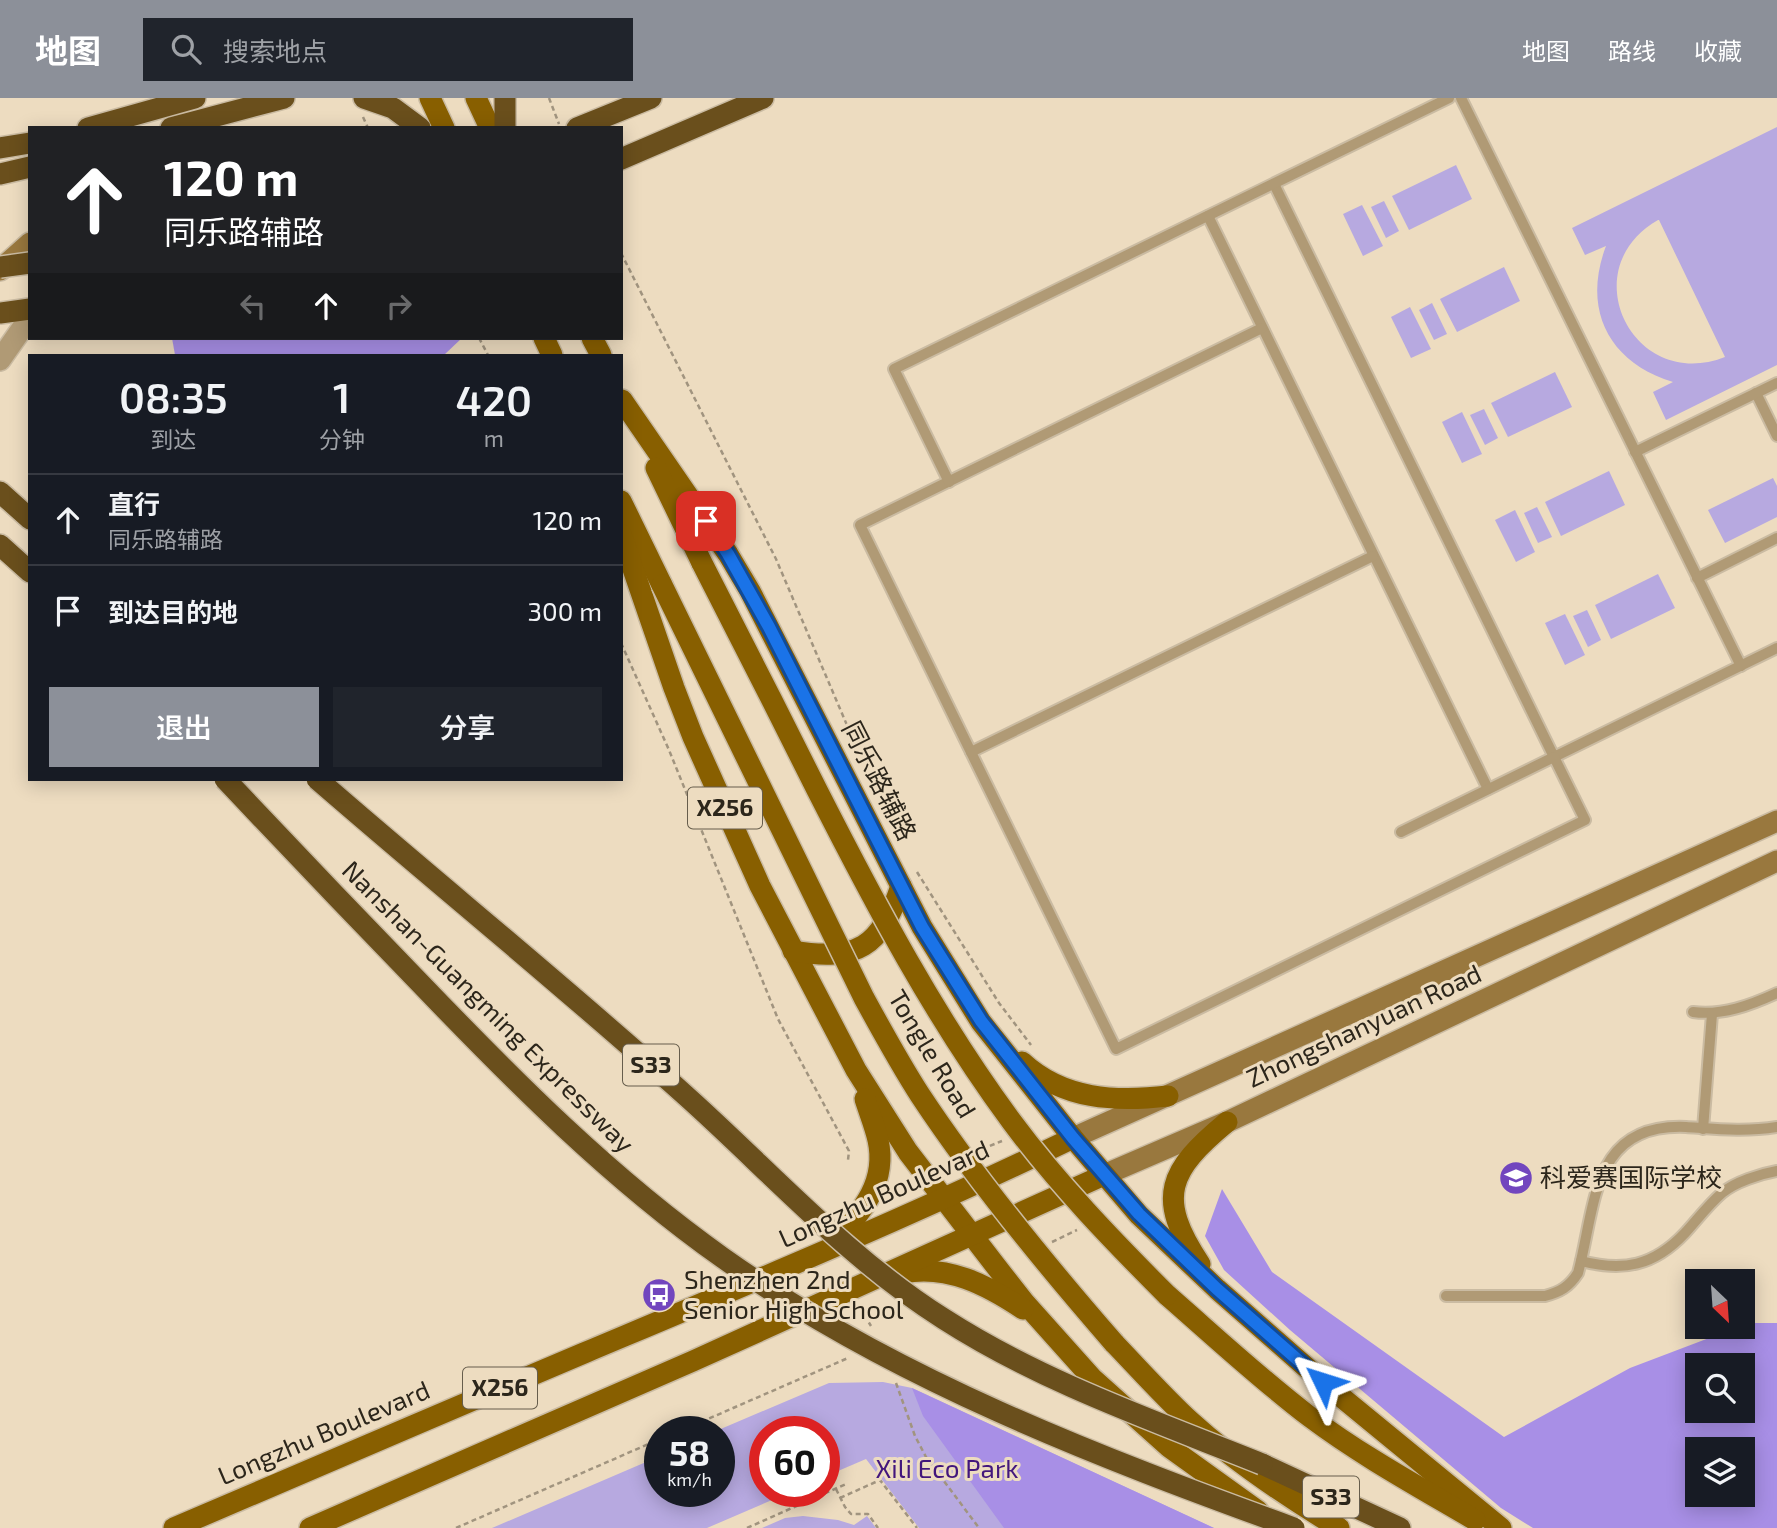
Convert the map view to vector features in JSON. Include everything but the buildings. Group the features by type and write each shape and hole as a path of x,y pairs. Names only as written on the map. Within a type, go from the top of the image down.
{"highway":[{"path":"95,126 195,98"},
{"path":"178,126 284,98"},
{"path":"505,98 505,126"},
{"path":"582,126 651,98"},
{"path":"623,158 763,98"},
{"path":"366,99 393,108 417,126"},
{"path":"0,148 28,143"},
{"path":"0,174 28,167"},
{"path":"0,269 28,263"},
{"path":"0,313 28,309"},
{"path":"0,492 28,517"},
{"path":"0,545 28,570"},
{"name":"Nanshan-Guangming Expressway","path":"227,781 454,1019 548,1113 655,1207 725,1259 804,1309 957,1393 1145,1473 1294,1528"},
{"name":"Nanshan-Guangming Expressway","path":"319,781 601,1019 853,1252 934,1313 988,1345 1087,1393 1262,1464 1400,1528"}],"main road":[{"path":"430,98 443,126"},
{"path":"476,98 489,126"},
{"path":"199,126 224,113"},
{"path":"0,269 28,245"},
{"name":"同乐路辅路","path":"623,400 721,543 750,591 922,927 981,1021 1073,1138 1168,1245 1323,1382 1501,1528"},
{"name":"Tongle Road","path":"623,401 702,564 872,898 958,1044 1013,1124 1055,1177 1167,1295 1242,1362 1311,1417 1376,1463 1488,1528"},
{"name":"Tongle Road","path":"623,504 864,998 892,1048 955,1146 1075,1297 1168,1400 1224,1449 1296,1502 1339,1528"},
{"name":"X256","path":"623,540 693,737 760,886 856,1070 908,1152 947,1199"},
{"name":"Zhongshanyuan Road","path":"1073,1138 1777,821"},
{"name":"Zhongshanyuan Road","path":"973,1235 1227,1122 1777,861"},
{"path":"793,951 833,956 851,952 866,944 888,921 901,886"},
{"path":"981,1021 1026,1066 1054,1084 1080,1094 1105,1099 1133,1100 1168,1096"},
{"name":"X256","path":"827,1251 870,1199 879,1172 878,1139 856,1070"},
{"path":"1217,1289 1182,1235 1176,1218 1174,1193 1178,1176 1188,1157 1227,1122"},
{"name":"Longzhu Boulevard","path":"174,1528 947,1199 1073,1138"},
{"path":"947,1199 1042,1321 1092,1378 1141,1423 1208,1477 1283,1528"},
{"name":"X256","path":"310,1528 693,1362 973,1235"},
{"path":"850,1290 887,1276 934,1271 975,1281 995,1290 1042,1321"}],"street":[{"path":"0,360 28,320"}],"lane":[{"path":"949,482 894,369 1449,98"},
{"path":"1461,98 1741,666"},
{"path":"1262,328 860,525 1116,1049 1585,820 1274,184"},
{"path":"1208,216 1488,789"},
{"path":"1635,452 1777,383"},
{"path":"1756,393 1777,436"},
{"path":"1697,578 1777,538"},
{"path":"971,752 1373,556"},
{"path":"1401,832 1777,648"},
{"path":"1693,1012 1713,1014 1731,1010 1777,993"},
{"path":"1703,1129 1713,1014"},
{"path":"1446,1296 1545,1297 1571,1284 1578,1273 1606,1164 1616,1150 1632,1138 1648,1130 1666,1127 1751,1131 1777,1127"},
{"path":"1581,1261 1620,1268 1642,1263 1682,1236 1723,1192 1748,1180 1777,1171"}],"path":[{"path":"549,98 560,126"},
{"path":"623,257 776,559 873,786"},
{"path":"623,647 669,750 778,1018 849,1151 848,1160"},
{"path":"915,869 999,1003 1034,1050"},
{"path":"981,1149 1004,1140"},
{"path":"1052,1242 1085,1226"},
{"path":"850,1290 875,1334"},
{"path":"714,1416 855,1354"},
{"path":"896,1384 915,1436 926,1457 979,1528"},
{"path":"456,1528 644,1446"},
{"path":"878,1528 868,1514 852,1514 840,1498 880,1480 917,1528"},
{"path":"840,1487 846,1484"},
{"path":"747,1528 795,1507"}],"green space":[{"path":"1777,127 1777,365 1666,420 1653,392 1673,382 1650,373 1617,347 1606,330 1597,291 1599,269 1606,246 1585,255 1572,228","holes":["1659,220 1725,357 1692,363 1664,358 1641,342 1625,320 1617,294 1619,267 1632,241"]},
{"path":"1456,165 1472,199 1409,230 1392,196"},
{"path":"1384,201 1399,231 1386,238 1371,207"},
{"path":"1362,205 1383,246 1363,256 1343,214"},
{"path":"1504,267 1520,301 1457,332 1440,299"},
{"path":"1432,303 1447,334 1434,340 1419,310"},
{"path":"1410,307 1431,349 1411,358 1391,317"},
{"path":"1555,372 1572,407 1508,437 1491,403"},
{"path":"1484,409 1498,438 1485,445 1470,415"},
{"path":"1462,412 1482,454 1462,463 1442,422"},
{"path":"1609,471 1625,505 1561,536 1545,502"},
{"path":"1773,478 1777,486 1777,517 1725,543 1708,510"},
{"path":"1537,507 1552,537 1538,543 1524,513"},
{"path":"1515,510 1535,552 1516,562 1495,520"},
{"path":"1658,574 1675,608 1611,639 1595,605"},
{"path":"1587,610 1601,640 1588,647 1573,616"},
{"path":"1565,614 1585,655 1565,665 1545,623"},
{"name":"Xili Eco Park","path":"883,1382 912,1388 1214,1528 919,1528 866,1459 840,1470 840,1416 751,1416 829,1383"},
{"name":"Xili Eco Park","path":"749,1417 749,1507 756,1507 707,1528 492,1528 644,1463 644,1507 735,1507 735,1423"},
{"path":"803,1516 838,1520 854,1525 867,1516 876,1528 762,1528 785,1518"}],"shaded area":[{"path":"172,340 460,340 445,354 175,354"},
{"path":"1222,1189 1272,1272 1504,1437 1630,1368 1706,1339 1755,1339 1755,1323 1777,1323 1777,1528 1533,1528 1501,1508 1290,1330 1224,1270 1205,1236"},
{"path":"912,1388 1214,1528 1004,1528 923,1416"}],"place":[{"name":"科爱赛国际学校","path":"1516,1178"},
{"name":"Shenzhen 2nd Senior High School","path":"659,1295"}],"route":[{"path":"706,521 750,591 922,927 981,1021 1073,1138 1168,1245 1323,1382"}]}
